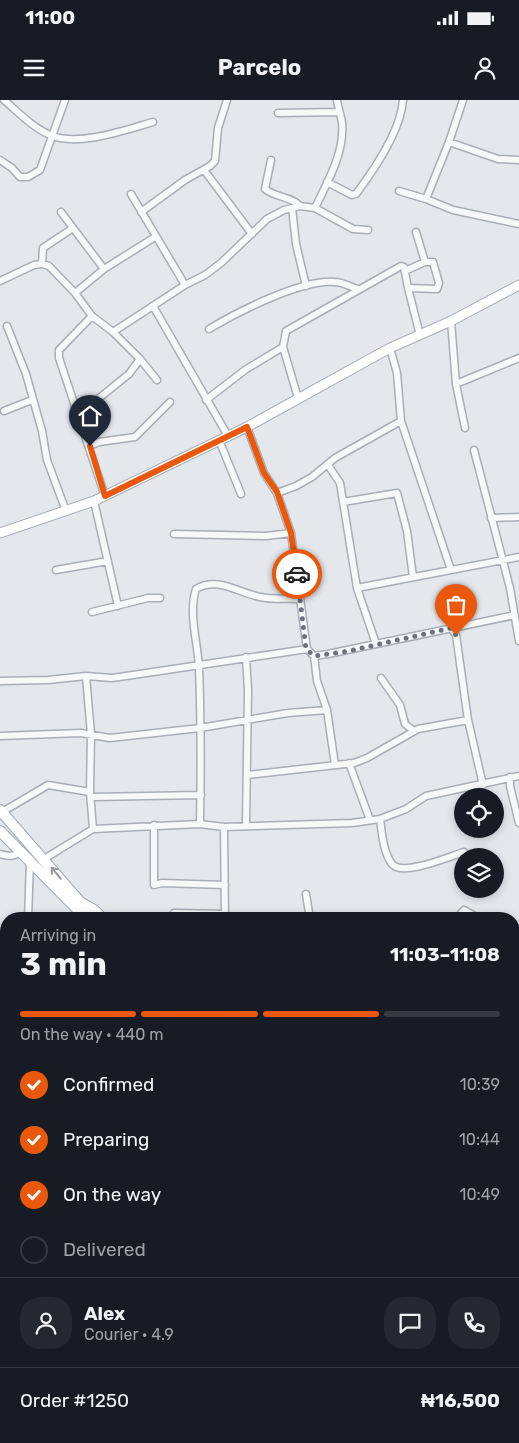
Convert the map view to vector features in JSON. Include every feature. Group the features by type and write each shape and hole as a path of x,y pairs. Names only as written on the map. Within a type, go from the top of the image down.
{"main road":[{"path":"1,811 44,858 80,902 96,912"},
{"path":"18,829 4,835 80,912"}],"street":[{"path":"4,100 37,128 52,136 88,139 153,122"},
{"path":"0,160 12,168 20,177 28,177 40,170 65,100"},
{"path":"141,212 215,161 218,128 227,100"},
{"path":"315,208 327,182 340,145 342,124 337,100"},
{"path":"327,182 352,195 356,194 388,144 398,122 403,100"},
{"path":"426,199 449,142 463,100"},
{"path":"278,113 339,112"},
{"path":"449,142 498,159 519,160"},
{"path":"271,160 265,189 296,202 300,206"},
{"path":"204,170 252,234"},
{"path":"399,191 453,210 519,224"},
{"path":"131,194 185,285"},
{"path":"284,198 290,209 306,286"},
{"path":"113,332 216,267 267,219 290,209 300,206 315,208 353,229 368,230"},
{"path":"61,212 104,269"},
{"path":"42,264 43,248 73,228"},
{"path":"416,232 424,262"},
{"path":"75,293 104,269 155,237"},
{"path":"405,272 424,262 433,262 439,284 437,290 408,288"},
{"path":"0,281 42,264 49,266 75,293 92,316 113,332 140,359 157,380"},
{"path":"298,398 282,347 286,331 348,298 358,289 401,266 404,267 420,335"},
{"path":"209,329 232,315 306,286 335,282 358,289"},
{"path":"0,532 105,496 247,427 390,348 452,321 519,285"},
{"path":"153,306 206,400 223,438 240,494"},
{"path":"92,316 59,350 59,358 90,446 105,496"},
{"path":"452,321 456,384 465,428"},
{"path":"7,326 26,374 42,431 47,460 66,510"},
{"path":"206,400 245,370 282,347"},
{"path":"390,348 397,373 401,421 451,570"},
{"path":"456,384 519,358"},
{"path":"78,415 129,374 140,359"},
{"path":"4,411 32,400"},
{"path":"90,446 99,442 135,437 170,402"},
{"path":"277,492 296,486 328,465 335,458 401,421"},
{"path":"247,427 264,473 277,492 291,533 306,649 314,656 317,681 327,710 335,765"},
{"path":"474,450 515,615 519,641"},
{"path":"328,465 340,484 357,588 376,644"},
{"path":"343,502 397,493 407,531 413,577"},
{"path":"94,501 118,606"},
{"path":"490,518 519,517"},
{"path":"174,534 266,536 291,533"},
{"path":"357,588 519,557"},
{"path":"56,570 108,561"},
{"path":"200,824 199,665 195,631 196,589 202,585 214,583 262,598 300,599"},
{"path":"92,612 148,598 160,598"},
{"path":"314,656 515,615"},
{"path":"456,635 461,626"},
{"path":"451,628 456,635 468,720 482,784"},
{"path":"0,681 48,680 86,676 112,678 306,649"},
{"path":"246,658 246,824"},
{"path":"86,676 90,726 93,829"},
{"path":"381,678 400,706 405,724 414,731"},
{"path":"0,736 81,733 110,738 200,728 246,719 327,710"},
{"path":"246,775 349,763 367,758 414,731 468,720"},
{"path":"349,763 370,820"},
{"path":"44,858 93,829 200,824 224,827 246,824 331,824 380,819 406,809 426,796 519,776"},
{"path":"510,777 512,799 519,823"},
{"path":"1,811 48,785 91,794 201,795"},
{"path":"380,819 387,852 393,865 398,868 414,868 454,855"},
{"path":"154,826 154,885 162,883 225,885"},
{"path":"224,827 225,912"},
{"path":"0,854 16,855 20,851"},
{"path":"28,912 30,861"},
{"path":"306,894 309,912"}],"way so far":[{"path":"297,574 306,649 310,655 349,651 451,628 456,635"}],"route":[{"path":"90,446 105,496 247,427 264,473 277,492 291,533 297,574"}]}
